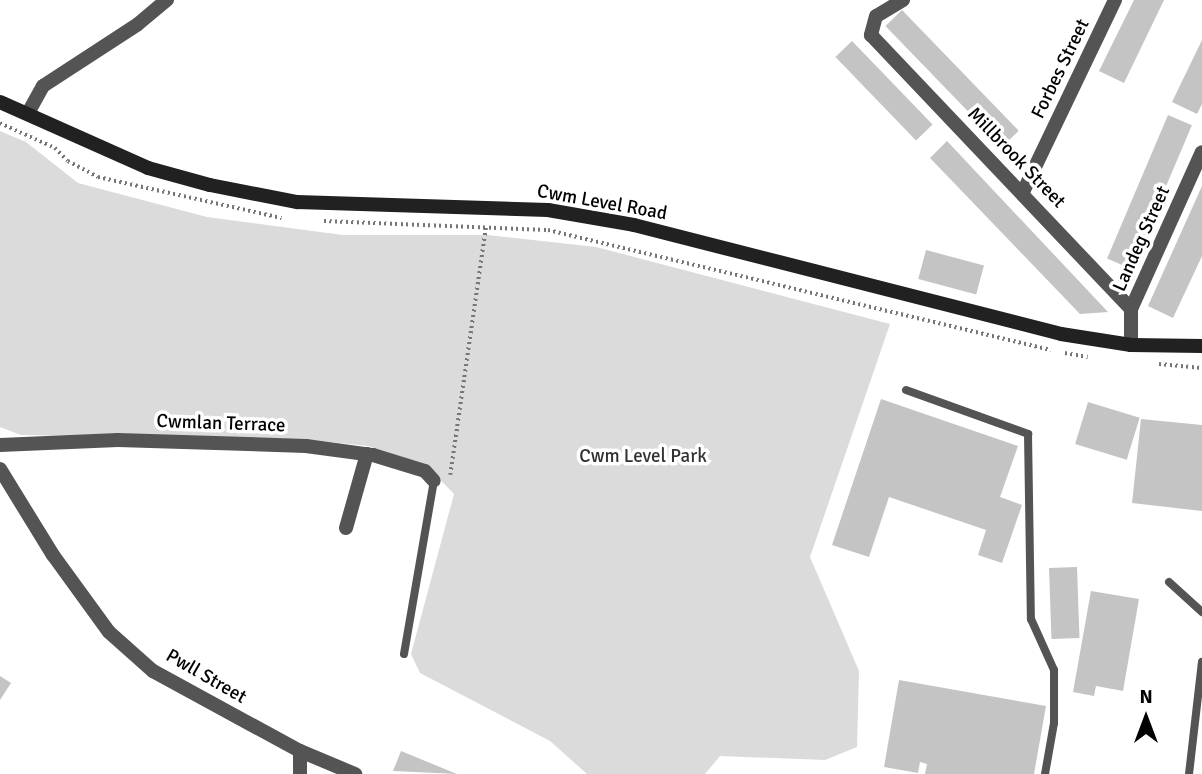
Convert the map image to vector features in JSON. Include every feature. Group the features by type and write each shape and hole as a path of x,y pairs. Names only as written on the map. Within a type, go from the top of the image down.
{"street":[{"path":"28,113 43,86 138,24 167,0"},
{"name":"Millbrook Street","path":"903,0 876,16 871,35 1023,192 1131,310"},
{"name":"Forbes Street","path":"1023,192 1115,0"},
{"name":"Cwm Level Road","path":"0,102 148,168 210,185 297,202 489,206 548,210 634,225 1048,331 1131,345 1202,346"},
{"name":"Landeg Street","path":"1131,345 1131,310 1202,152"},
{"name":"Cwmlan Terrace","path":"0,445 118,440 306,446 367,454 425,471 435,481"},
{"path":"346,528 367,454"},
{"name":"Pwll Street","path":"0,469 53,555 109,632 153,671 300,751 355,774"},
{"path":"300,751 300,774"}],"lane":[{"path":"906,390 1025,430 1031,477 1031,619 1054,670 1054,723 1045,774"},
{"path":"404,654 435,481"},
{"path":"1169,582 1202,612"},
{"path":"1189,774 1198,734 1202,662"}],"path":[{"path":"0,123 55,148 68,162 98,177 286,218"},
{"path":"432,502 449,483 489,206"},
{"path":"314,220 548,230 625,246 1024,345 1090,357"},
{"path":"1155,363 1202,368"}],"green space":[{"name":"Cwm Level Park","path":"0,131 26,142 78,183 207,217 343,235 488,235 596,247 890,324 810,557 859,671 857,747 825,760 720,756 705,774 587,774 550,741 420,673 411,654 454,494 425,464 368,446 311,440 21,435 0,427"}],"building":[{"path":"1134,0 1164,0 1124,83 1099,71"},
{"path":"902,10 1019,131 1002,147 885,26"},
{"path":"1202,40 1202,104 1197,114 1172,102"},
{"path":"852,41 933,124 916,140 835,57"},
{"path":"1168,115 1192,125 1131,269 1107,259"},
{"path":"947,141 1108,312 1080,314 930,158"},
{"path":"1202,186 1202,256 1173,318 1148,306"},
{"path":"926,250 984,266 976,295 918,279"},
{"path":"881,399 1018,446 1000,497 1022,505 1002,563 978,555 986,530 889,497 869,557 832,545"},
{"path":"1088,402 1140,418 1127,460 1075,444"},
{"path":"1141,419 1202,425 1202,511 1132,503"},
{"path":"1077,567 1079,638 1051,639 1049,568"},
{"path":"1091,591 1139,599 1123,691 1096,686 1094,696 1073,692"},
{"path":"0,676 11,683 0,700"},
{"path":"899,680 1046,706 1034,774 925,774 927,764 920,762 918,773 884,767"},
{"path":"401,751 457,774 393,771"}]}
